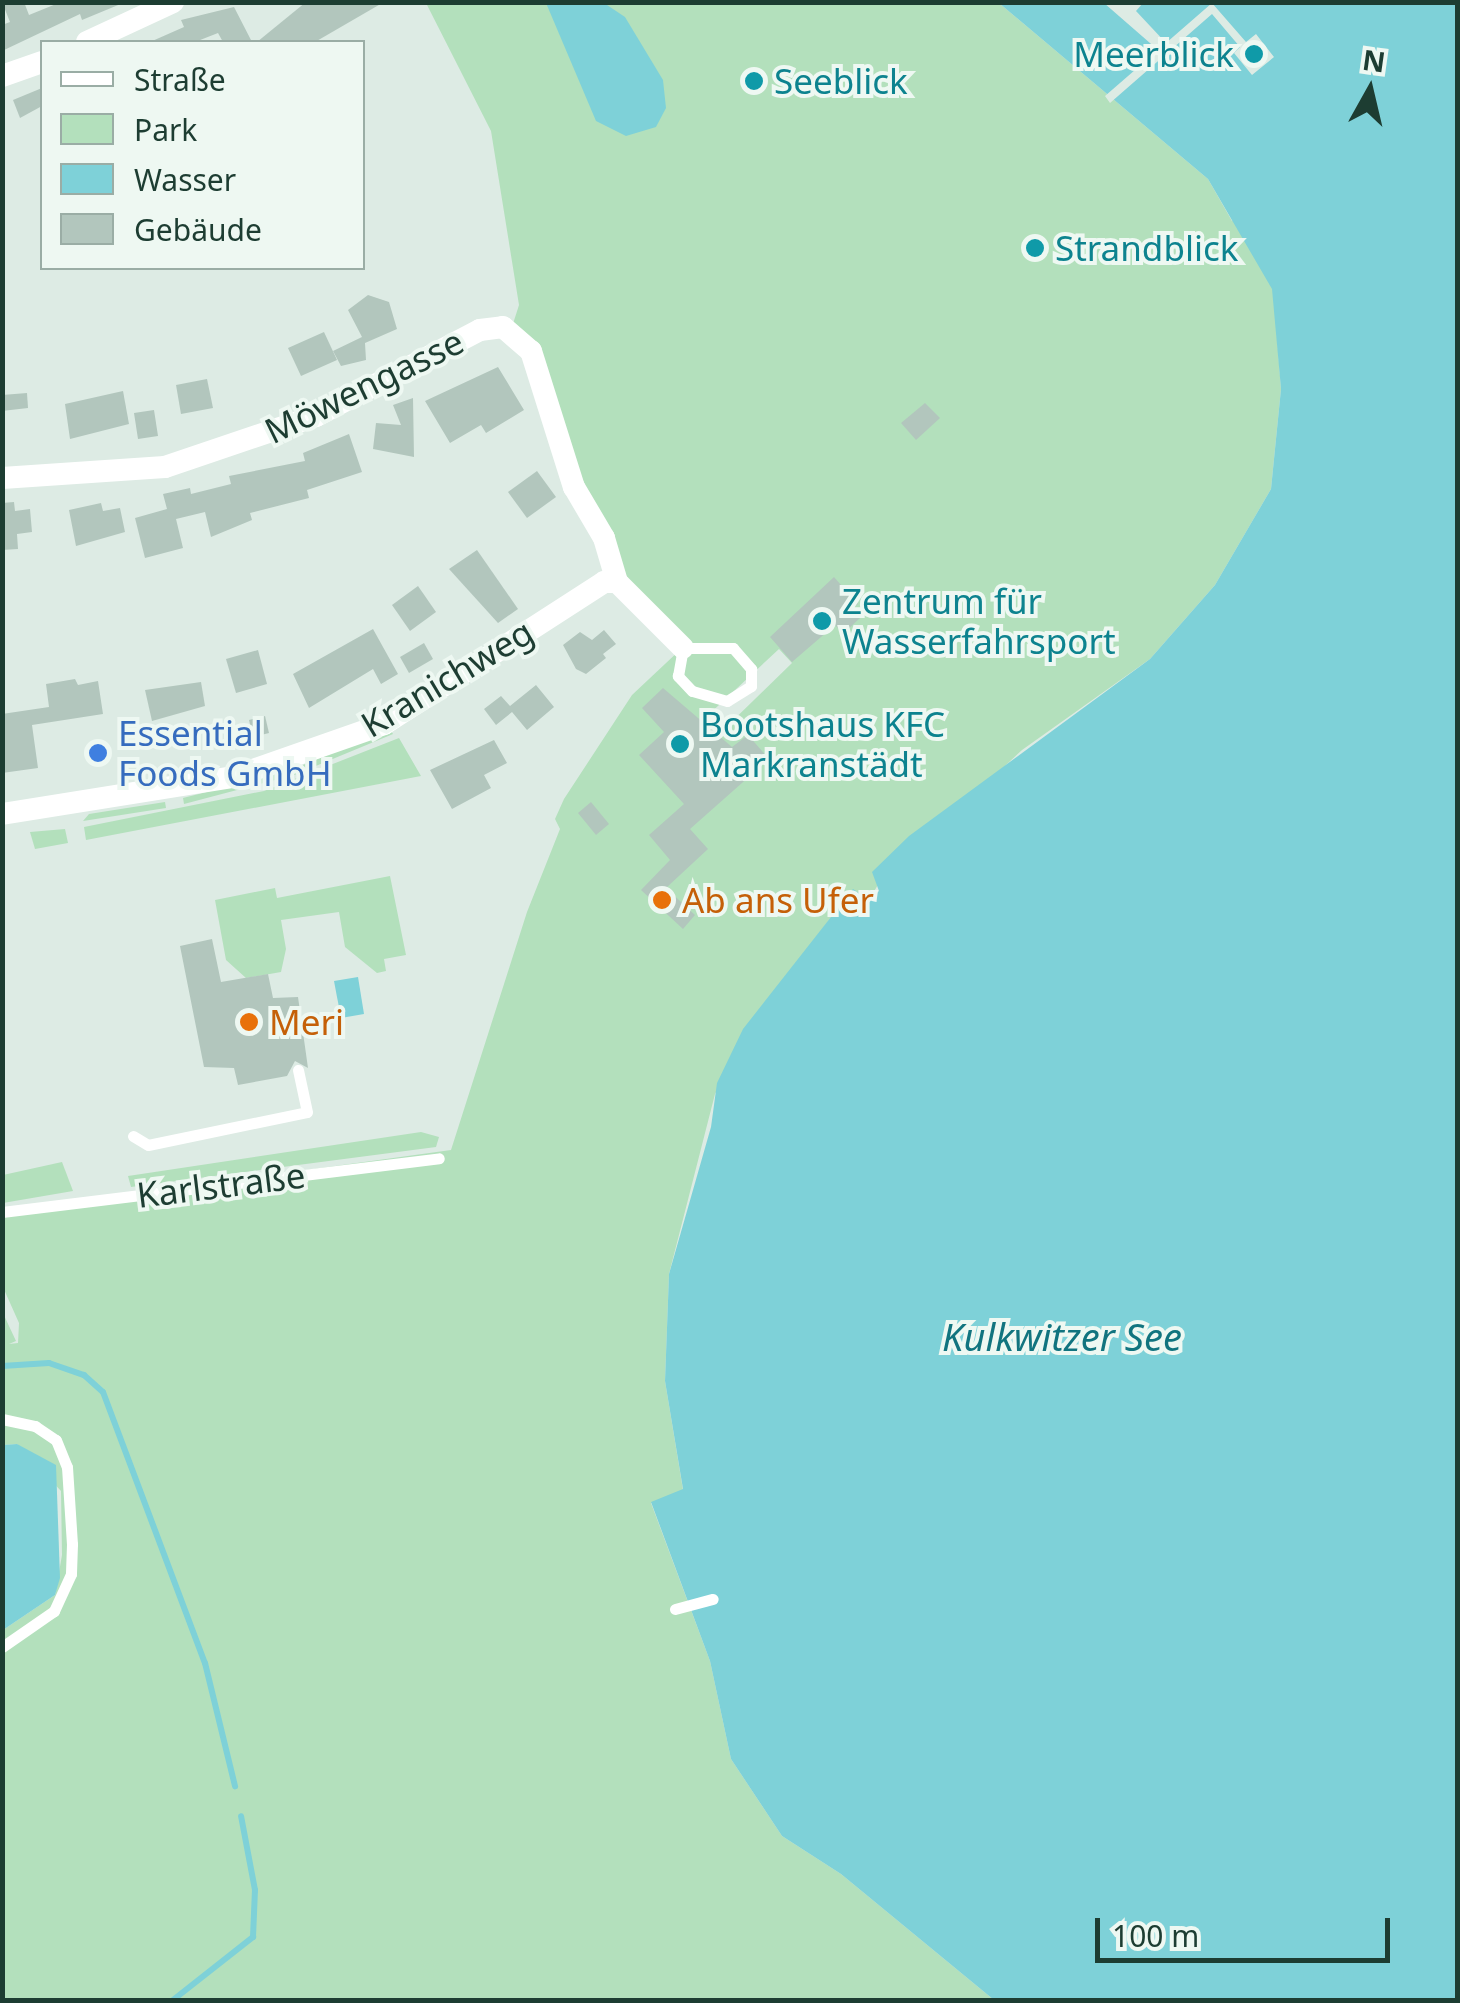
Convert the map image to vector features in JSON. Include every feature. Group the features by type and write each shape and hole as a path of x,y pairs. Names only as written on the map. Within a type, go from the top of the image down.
{"street":[{"path":"90,40 174,2"},
{"path":"2,76 40,63"},
{"name":"Möwengasse","path":"2,478 119,474 184,461 316,416 480,330 503,327 530,351 574,487 604,538 617,582"},
{"name":"Kranichweg","path":"2,814 234,777 384,724 604,582 617,582"},
{"path":"617,582 682,648"}],"lane":[{"path":"682,648 734,648 752,669 751,686 726,701 692,692 678,676 682,648"},
{"path":"133,1136 148,1145 307,1112 298,1070"},
{"name":"Karlstraße","path":"2,1212 439,1158"},
{"path":"2,1419 34,1426 56,1440 67,1467 72,1544 71,1574 54,1612 2,1648"},
{"path":"675,1608 712,1598"}],"green space":[{"path":"426,3 999,3 1208,179 1232,221 1268,220 1281,389 1271,489 1215,585 1150,659 1022,750 879,883 869,900 852,890 769,999 715,1094 669,1274 665,1381 683,1490 651,1503 710,1661 731,1759 782,1836 841,1874 994,2000 3,2000 3,1630 55,1595 62,1555 61,1491 17,1444 3,1445 2,1311 16,1341 9,1344 18,1343 19,1323 2,1285 3,1212 451,1150 527,912 560,829 555,819 564,799 632,695 682,648 617,582 511,330 519,305 491,131","holes":["779,649 792,663 717,736 704,719"]},
{"path":"390,729 393,734 294,775 184,804 183,798 286,772"},
{"path":"399,738 421,776 86,840 84,827 264,791"},
{"path":"165,802 166,808 83,821 89,814"},
{"path":"65,829 68,843 35,849 30,832"},
{"path":"390,876 406,955 384,959 386,971 377,973 345,947 339,912 281,920 286,949 281,972 246,978 226,960 215,900 275,888 277,898"},
{"path":"421,1132 439,1137 436,1147 131,1187 128,1176"},
{"path":"62,1162 73,1191 3,1203 3,1175"}],"water":[{"path":"546,3 604,3 625,17 663,80 666,108 656,127 626,136 596,121"},
{"name":"Kulkwitzer See","path":"999,3 1457,3 1457,2000 994,2000 841,1874 782,1836 731,1759 710,1661 651,1502 683,1489 665,1381 669,1274 711,1127 717,1083 743,1029 853,889 869,900 879,891 872,872 909,836 1150,659 1215,585 1271,489 1281,389 1272,289 1208,179"},
{"path":"358,977 364,1014 341,1018 334,981"},
{"path":"17,1444 56,1465 60,1578 55,1595 3,1630 3,1445"}],"pier":[{"path":"1104,3 1143,3 1136,11 1166,43 1212,3 1246,42 1256,34 1274,57 1252,75 1234,53 1240,47 1212,14 1110,103 1105,96 1158,50"}],"building":[{"path":"2,2 24,2 29,15 61,2 123,3 82,20 80,14 2,51 2,25 10,22"},
{"path":"306,2 384,2 318,40 259,40"},
{"path":"234,7 251,40 222,40 218,33 200,40 155,40 184,27 181,20"},
{"path":"40,89 40,107 20,118 13,100"},
{"path":"368,295 389,302 397,329 365,343 366,360 341,366 333,351 362,337 348,310"},
{"path":"324,332 337,360 301,376 288,348"},
{"path":"498,367 524,410 486,433 481,425 450,443 425,401"},
{"path":"207,379 213,408 181,414 176,385"},
{"path":"123,391 129,424 70,439 65,404"},
{"path":"27,393 28,408 2,411 2,395"},
{"path":"413,398 414,457 373,449 376,423 401,425 393,405"},
{"path":"925,403 940,418 916,440 901,423"},
{"path":"154,410 158,436 138,439 134,413"},
{"path":"349,434 362,472 307,490 309,498 250,513 252,520 211,537 205,512 176,519 183,548 145,558 135,518 167,509 163,494 190,488 191,494 231,484 229,476 305,461 303,453"},
{"path":"537,471 556,497 527,518 508,492"},
{"path":"14,502 15,511 30,509 32,532 17,534 18,549 2,550 2,503"},
{"path":"101,503 103,511 120,508 125,532 76,546 69,510"},
{"path":"477,550 518,609 498,623 449,569"},
{"name":"Zentrum für Wasserfahrsport","path":"834,577 858,604 853,608 861,617 843,634 835,625 792,662 770,637"},
{"path":"418,586 436,612 410,631 392,605"},
{"path":"373,629 398,674 381,684 373,669 309,708 293,674"},
{"path":"604,630 616,644 603,654 606,658 586,674 576,669 563,645 580,632 592,640"},
{"path":"424,643 433,659 409,673 400,657"},
{"path":"258,650 267,684 236,693 226,659"},
{"path":"75,679 78,685 98,681 103,714 32,725 38,768 2,773 2,714 49,707 46,684"},
{"path":"201,682 205,706 152,721 145,690"},
{"path":"536,685 554,707 527,730 512,712 496,725 484,709 501,696 510,706"},
{"path":"663,688 732,747 748,735 769,759 690,829 708,849 666,888 695,915 683,929 641,890 670,860 649,835 684,804 639,755 664,732 642,708"},
{"path":"265,716 269,733 253,737 249,720"},
{"path":"494,740 507,763 484,775 491,788 452,809 430,770"},
{"path":"591,802 609,824 596,835 578,813"},
{"name":"Meri","path":"212,939 221,982 268,974 273,998 298,997 308,1068 295,1061 287,1076 238,1085 234,1068 204,1067 180,946"}],"waterway":[{"path":"2,1366 49,1363 84,1375 103,1392 205,1663 235,1786"},
{"path":"173,2000 253,1937 255,1890 241,1816"}],"place":[{"name":"Meerblick","path":"1254,54"},
{"name":"Seeblick","path":"754,81"},
{"name":"Strandblick","path":"1035,248"},
{"name":"Zentrum für Wasserfahrsport","path":"822,621"},
{"name":"Bootshaus KFC Markranstädt","path":"680,744"},
{"name":"Essential Foods GmbH","path":"98,753"},
{"name":"Ab ans Ufer","path":"662,900"},
{"name":"Meri","path":"249,1022"}]}
